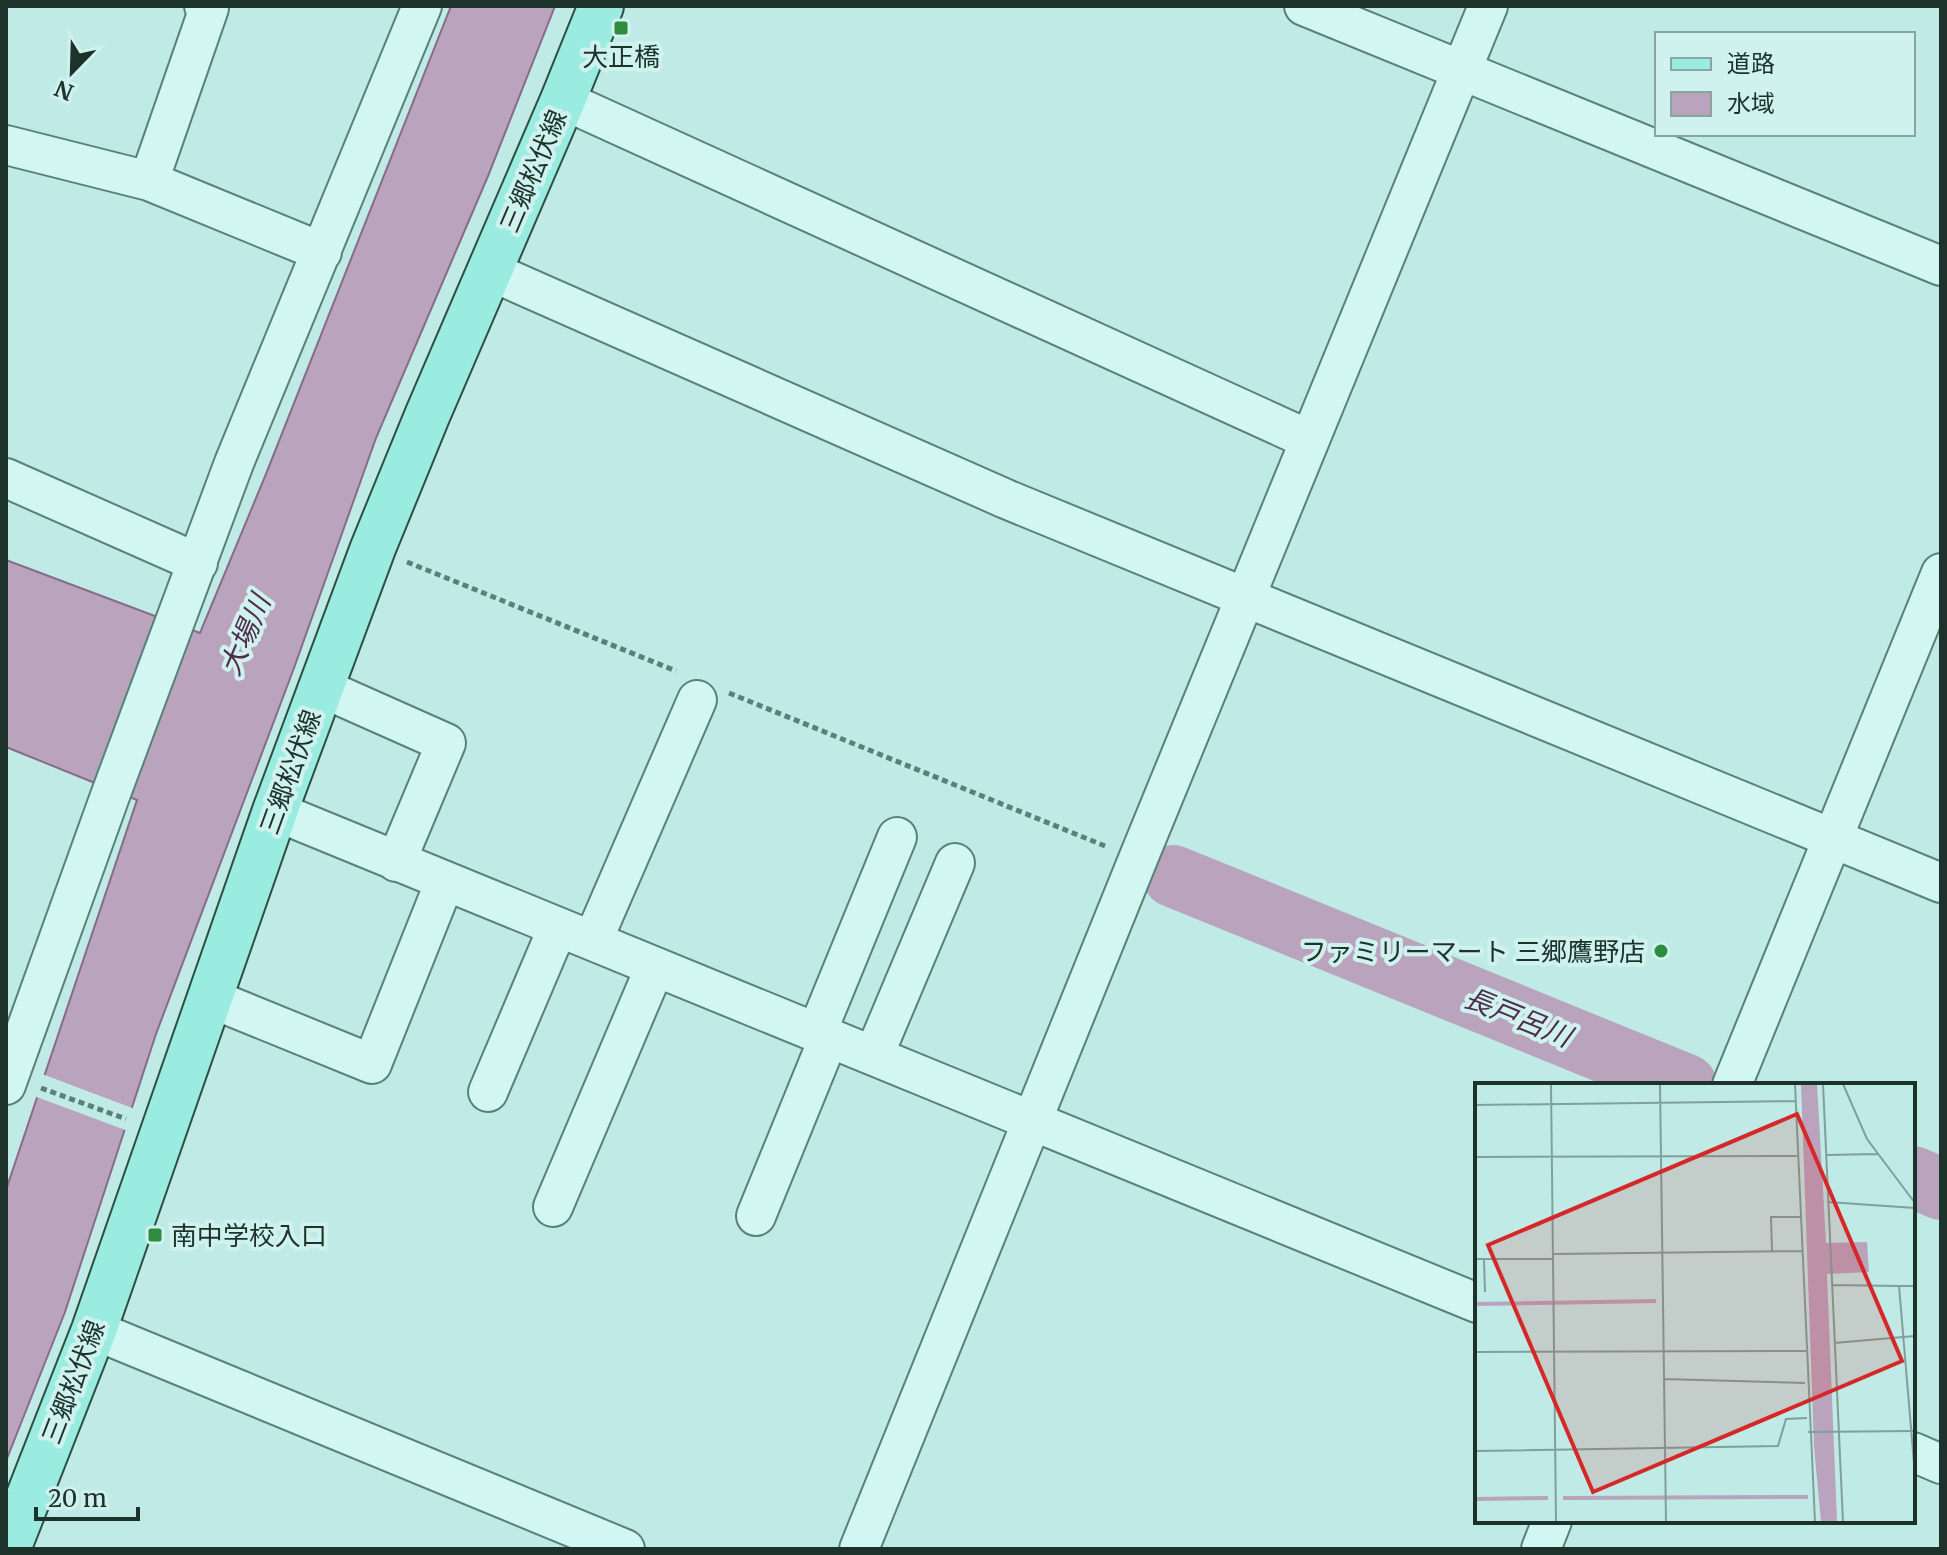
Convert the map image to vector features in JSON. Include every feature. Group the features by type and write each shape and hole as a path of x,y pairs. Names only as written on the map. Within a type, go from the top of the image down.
{"main road":[{"name":"三郷松伏線","path":"8,1549 94,1330 275,811 373,548 601,6"}],"street":[{"path":"149,181 209,8 204,6"},
{"path":"21,1086 18,1010 110,796 234,463 422,6"},
{"path":"859,1549 1488,6"},
{"path":"1307,7 1941,266"},
{"path":"563,100 1310,440"},
{"path":"6,145 149,181 322,252"},
{"path":"490,271 1006,499 1941,883"},
{"path":"6,478 198,563"},
{"path":"1733,1083 1941,573"},
{"path":"320,687 446,743 396,862"},
{"path":"593,940 703,689"},
{"path":"275,811 1475,1302"},
{"path":"756,1216 897,837"},
{"path":"874,1055 955,863"},
{"path":"210,998 372,1064 445,881"},
{"path":"488,1092 558,927"},
{"path":"553,1207 655,967"},
{"path":"94,1330 625,1549"},
{"path":"1915,1453 1941,1464"},
{"path":"1541,1549 1551,1523"}],"path":[{"path":"406,562 703,689 1138,859"},
{"path":"21,1086 136,1122"}],"water":[{"name":"大場川","path":"451,6 555,6 488,176 376,438 294,668 156,1034 65,1312 6,1461 6,1190 137,800 6,747 6,560 200,633"}],"pier":[{"path":"42,1074 135,1109 128,1131 34,1096"}],"waterway":[{"name":"長戸呂川","path":"1173,876 1681,1083"},
{"name":"長戸呂川","path":"1915,1178 1941,1189"}],"place":[{"name":"大正橋","path":"621,28"},
{"name":"ファミリーマート 三郷鷹野店","path":"1661,951"},
{"name":"南中学校入口","path":"155,1235"}]}
